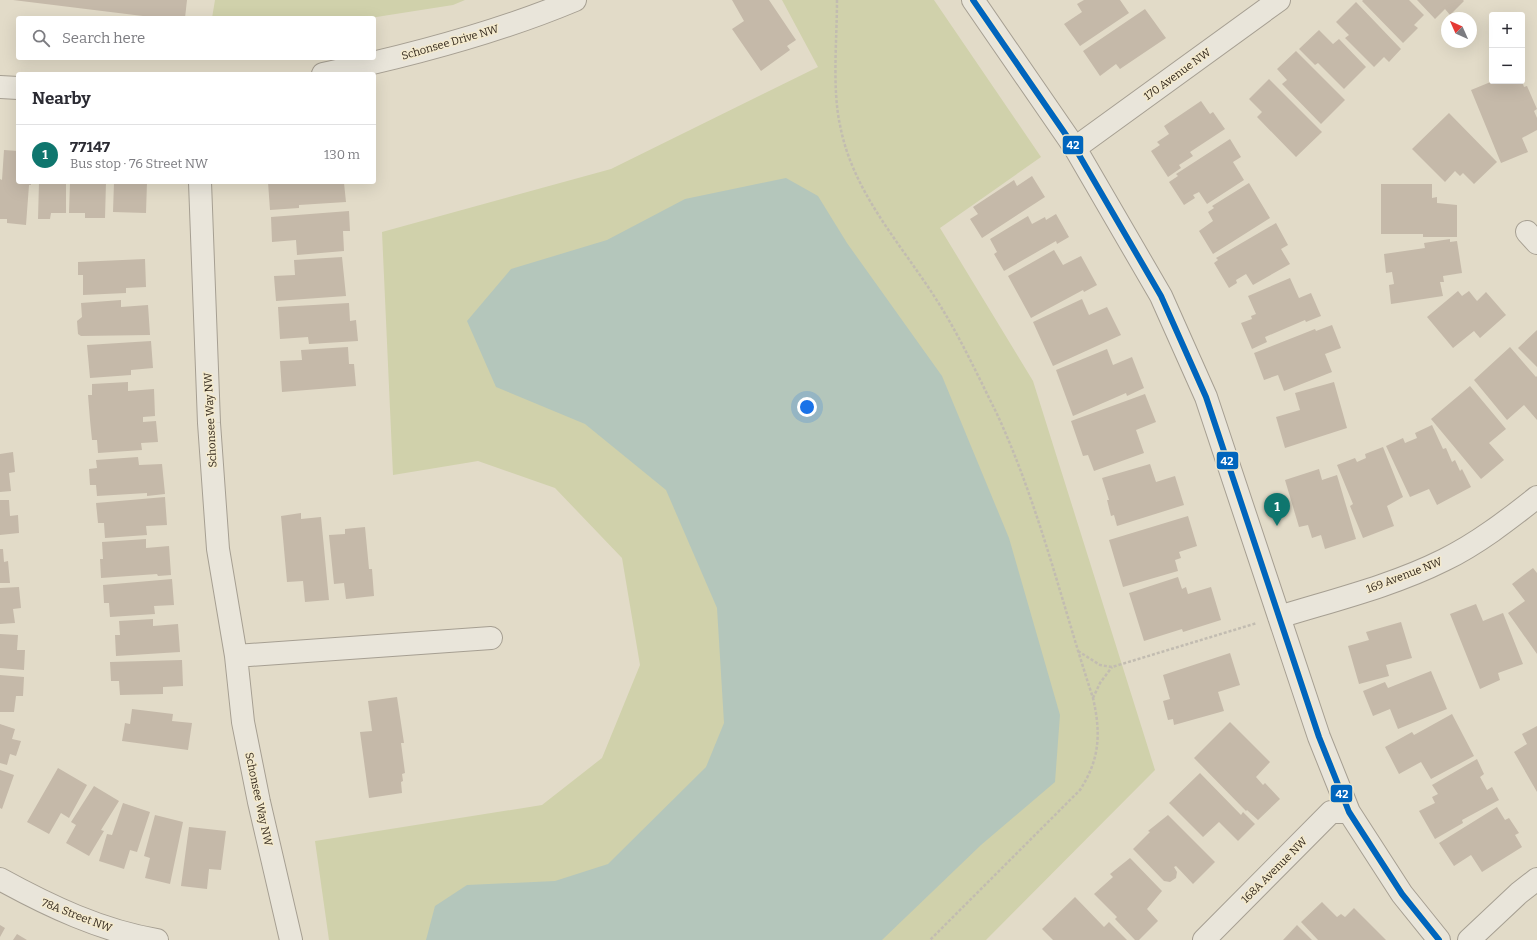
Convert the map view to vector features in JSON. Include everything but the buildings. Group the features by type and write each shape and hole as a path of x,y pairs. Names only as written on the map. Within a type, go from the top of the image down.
{"street":[{"name":"Schonsee Drive NW","path":"333,72 382,62 462,41 544,13 575,0"},
{"path":"973,0 1074,148 1161,296 1206,397 1318,737 1349,812 1402,894 1439,940"},
{"name":"170 Avenue NW","path":"1074,148 1279,0"},
{"path":"0,87 16,88"},
{"name":"Schonsee Way NW","path":"200,184 209,423 217,533 236,656 243,722 285,939"},
{"name":"169 Avenue NW","path":"1279,616 1378,586 1444,560 1473,543 1537,497"},
{"path":"236,656 491,638"},
{"name":"168A Avenue NW","path":"1204,940 1331,812 1349,812"},
{"name":"78A Street NW","path":"0,879 38,900 89,921 135,936 157,940"},
{"path":"1469,940 1519,893 1537,879"}],"path":[{"path":"837,0 837,98 840,125 851,161 867,197 942,308 998,417 1030,494 1093,698 1098,720 1099,738 1095,757 1089,777 1080,790 930,940"},
{"path":"1077,650 1100,665 1112,667 1279,616"},
{"path":"1093,698 1100,683 1112,667"}],"green space":[{"path":"215,0 465,0 453,5 376,17 212,16"},
{"path":"782,0 934,0 1041,157 940,228 1033,381 1155,770 986,940 329,940 315,841 542,805 602,758 640,665 622,558 555,488 478,461 393,475 382,232 611,169 818,67"}],"shaded area":[{"path":"786,178 818,196 847,243 942,376 1009,538 1060,715 1055,782 981,845 882,940 426,940 435,906 467,885 555,881 608,864 706,767 724,723 717,608 666,490 585,424 496,387 467,321 511,269 607,240 685,199"}],"transit line":[{"name":"42","path":"973,0 1075,148 1161,296 1206,397 1319,737 1349,812 1402,894 1439,940"}],"place":[{"name":"77147","path":"1277,526"}]}
